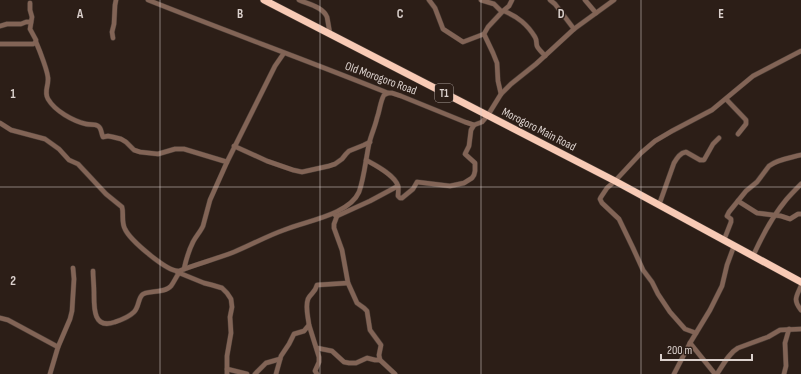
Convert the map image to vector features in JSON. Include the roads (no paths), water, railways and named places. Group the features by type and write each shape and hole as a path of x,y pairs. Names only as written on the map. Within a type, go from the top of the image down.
{"highway":[{"name":"Morogoro Main Road","path":"264,0 615,180 801,282"}],"street":[{"path":"114,38 112,32 116,0"},
{"name":"Old Morogoro Road","path":"148,0 474,125"},
{"path":"299,0 320,8 323,11 326,16 330,34"},
{"path":"429,0 435,8 441,28 463,42 484,34 488,27 509,6 512,0"},
{"path":"481,0 494,4 503,12 512,14 523,21 535,37 538,48 545,56"},
{"path":"550,0 574,28"},
{"path":"585,0 596,13"},
{"path":"366,160 390,175 396,181 399,198 413,189 417,182 450,186 464,183 472,178 475,171 475,163 464,154 469,146 471,130 474,125 482,122 501,94 511,84 545,56 574,28 614,0"},
{"path":"30,3 32,17 30,29 35,37 48,76 46,92 48,99 56,108 70,118 87,125 97,126 101,129 101,135 103,137 113,136 121,139 134,150 140,152 158,154 175,149 184,149 227,162"},
{"path":"0,26 31,22"},
{"path":"484,34 497,63 498,81 501,94"},
{"path":"0,44 33,44 36,42"},
{"path":"696,333 685,329 670,312 643,270 620,219 602,203 600,199 607,188 641,153 660,137 712,110 753,76 801,51"},
{"path":"184,269 193,241 203,226 210,200 234,146 275,66 284,53"},
{"path":"93,271 94,309 98,320 107,324 117,322 137,308 142,294 155,292 171,286 177,272 234,252 290,227 318,220 347,205 356,197 361,186 370,142 382,100 384,94 388,93"},
{"path":"726,99 746,120 746,124 738,134"},
{"path":"0,123 11,130 46,139 70,160 78,164 103,191 122,207 123,225 125,231 153,257 177,272 222,288 227,293 231,299 232,307 230,317 231,340 227,356 227,372 247,374"},
{"path":"659,204 677,158 686,152 704,160 719,138"},
{"path":"234,146 267,161 302,172 335,164 350,151 370,142"},
{"path":"724,240 732,222 728,215 746,191 757,182 771,164 786,158 801,155"},
{"path":"753,256 775,215 786,200 801,184"},
{"path":"329,215 337,216 398,186"},
{"path":"738,201 757,213 781,216 790,219 798,214 801,214"},
{"path":"337,216 334,228 342,250 348,283 357,303 367,311 370,330 381,345 379,355 380,360 396,374"},
{"path":"674,374 722,286 726,265 734,246"},
{"path":"50,374 58,346 72,311 74,278 73,268"},
{"path":"317,374 315,371 319,360 317,348 309,325 307,312 308,301 317,285 348,283"},
{"path":"801,286 796,300 796,304 801,310"},
{"path":"0,318 12,322 58,346"},
{"path":"276,374 280,359 290,344 294,334 304,331 309,325"},
{"path":"690,343 716,374 735,350 768,337 780,330 801,328"},
{"path":"784,374 786,366 785,343 789,329"},
{"path":"317,348 332,351 344,362 356,363 368,358 371,360 380,360"},
{"path":"255,374 266,363 280,359"}]}
